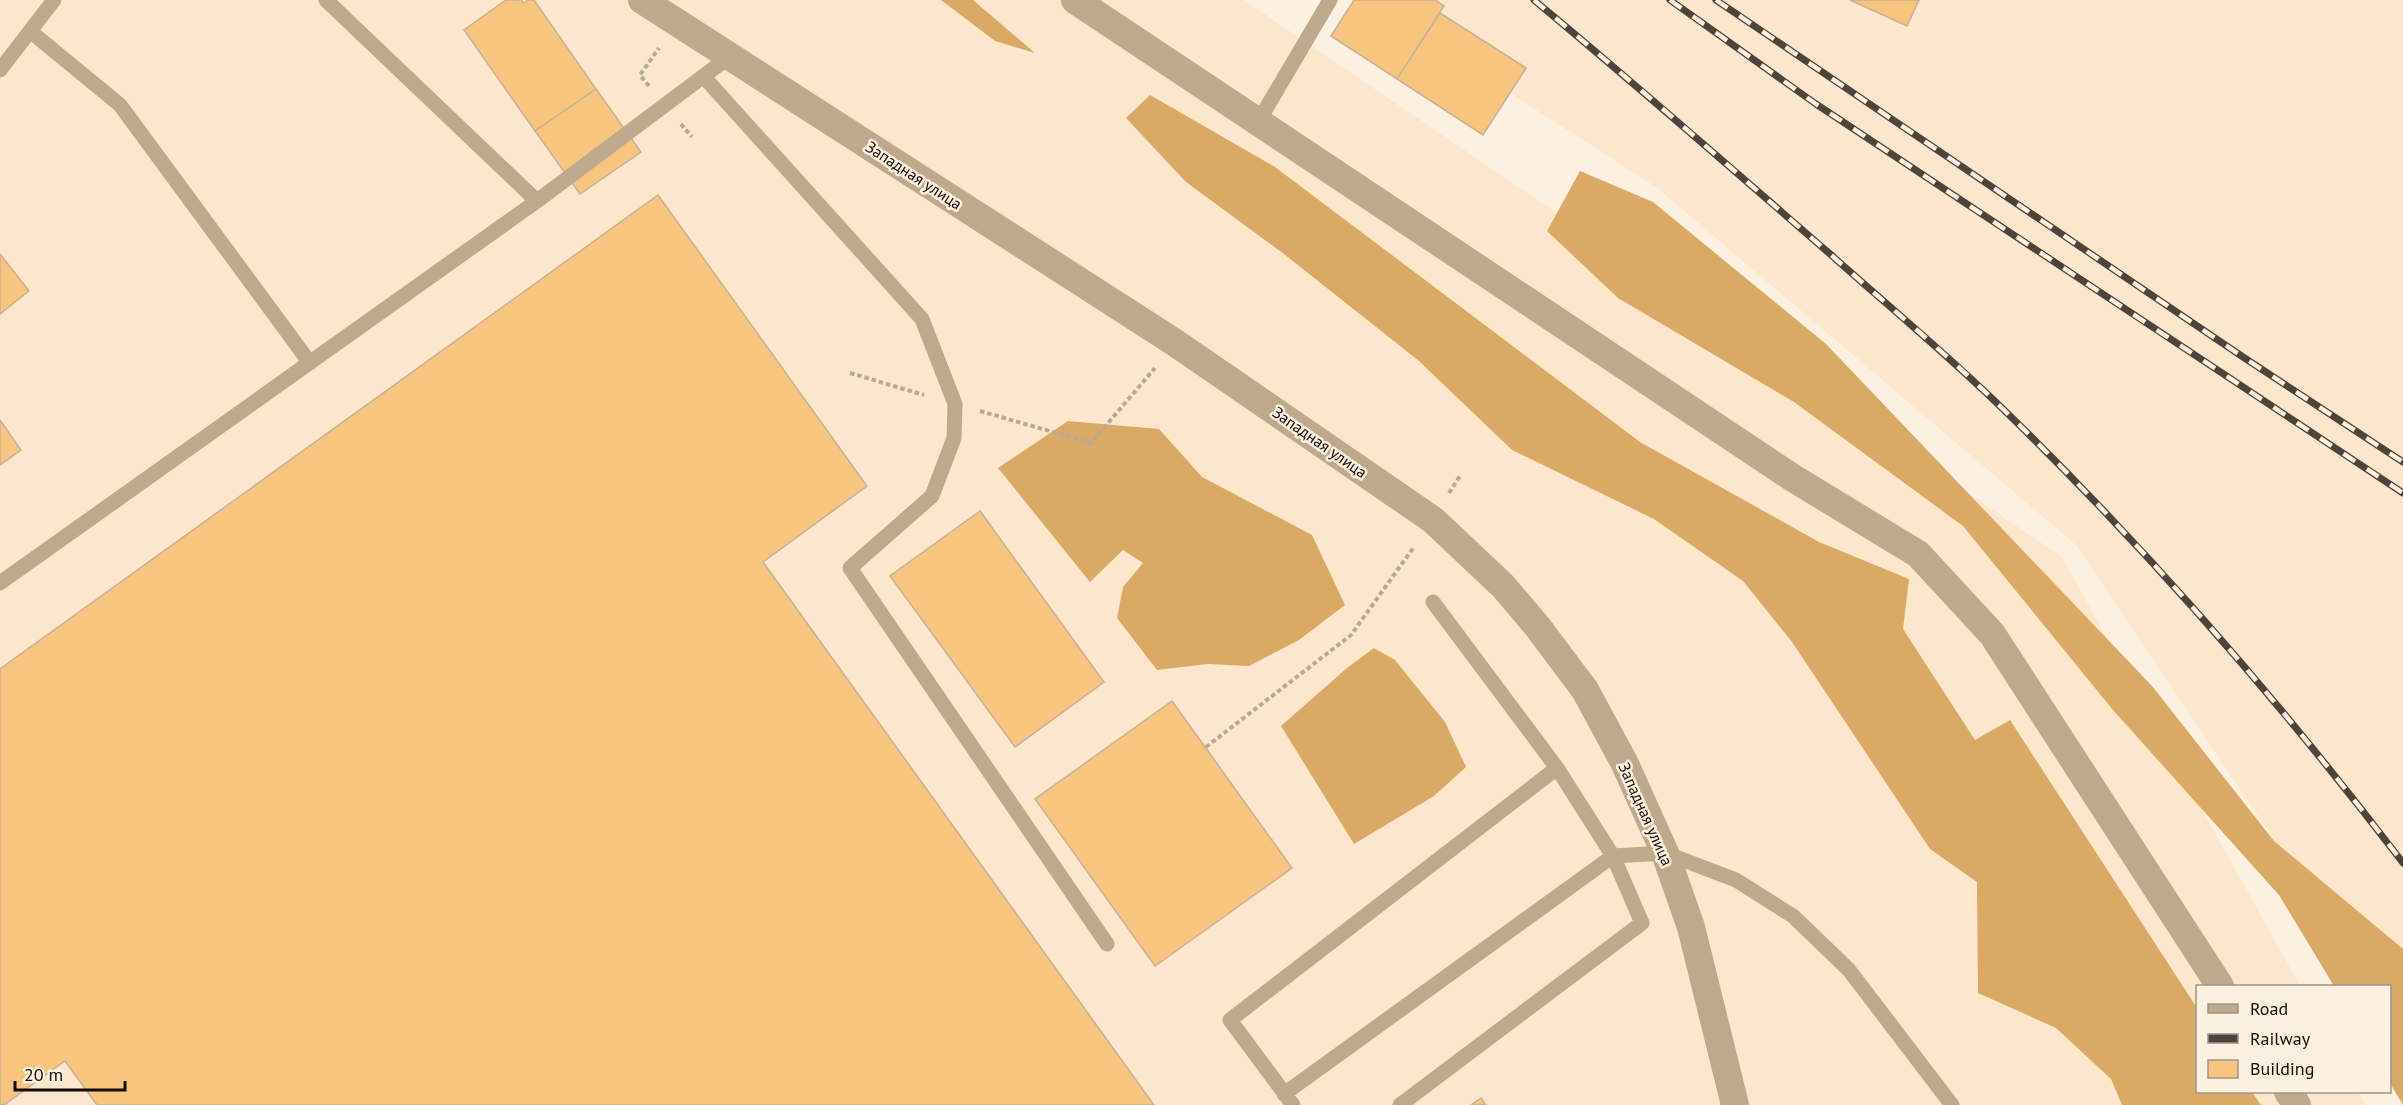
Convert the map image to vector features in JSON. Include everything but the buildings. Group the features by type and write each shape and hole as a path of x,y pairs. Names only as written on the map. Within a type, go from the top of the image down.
{"street":[{"name":"Западная улица","path":"642,0 1174,342 1433,520 1503,586 1537,626 1585,690 1625,764 1665,853 1690,927 1736,1105"},
{"path":"1076,0 1793,478 1918,554 1992,634 2219,985"}],"lane":[{"path":"0,70 54,0"},
{"path":"326,0 537,201"},
{"path":"1258,122 1330,0"},
{"path":"30,31 120,105 310,363"},
{"path":"0,584 537,201 729,57"},
{"path":"704,76 922,319 955,404 954,438 932,496 850,568 1107,944"},
{"path":"1400,1105 1642,923 1613,856 1557,768 1433,602"},
{"path":"1557,768 1230,1020 1289,1099 1613,856 1665,853 1736,880 1793,916 1849,970 1952,1105"}],"path":[{"path":"849,373 1091,443 1149,377 1174,342"},
{"path":"1206,747 1351,634 1433,520 1460,476"}],"shaded area":[{"path":"0,0 1244,0 2062,557 2299,985 2196,985 2196,1093 2359,1093 2366,1105 0,1105"},
{"path":"941,0 973,0 1035,53 995,41"},
{"path":"1366,0 2403,0 2403,1033 2391,985 2371,985 2076,545 1656,187"},
{"path":"1150,95 1275,167 1640,442 1819,542 1909,579 1903,629 1975,740 2010,720 2196,1006 2196,1093 2253,1093 2261,1105 2122,1105 2111,1079 2056,1028 1978,993 1977,882 1930,849 1792,642 1743,581 1654,519 1512,450 1419,361 1284,254 1186,182 1126,118"},
{"path":"1580,171 1653,202 1826,344 2152,686 2274,841 2403,949 2403,1105 2391,1085 2391,985 2333,985 2279,895 2113,710 1963,526 1794,402 1618,298 1547,231"},
{"path":"1068,421 1159,429 1202,477 1312,535 1345,605 1299,640 1249,666 1208,664 1157,670 1117,618 1123,587 1143,563 1123,550 1090,582 998,468"},
{"path":"1374,648 1395,660 1445,722 1466,767 1434,796 1354,844 1281,726 1347,668"}],"railway":[{"path":"1534,0 1939,350 2057,463 2110,517 2212,629 2309,744 2403,863"},
{"path":"1670,0 1816,104 2403,493"},
{"path":"1716,0 2243,357 2403,462"}]}
